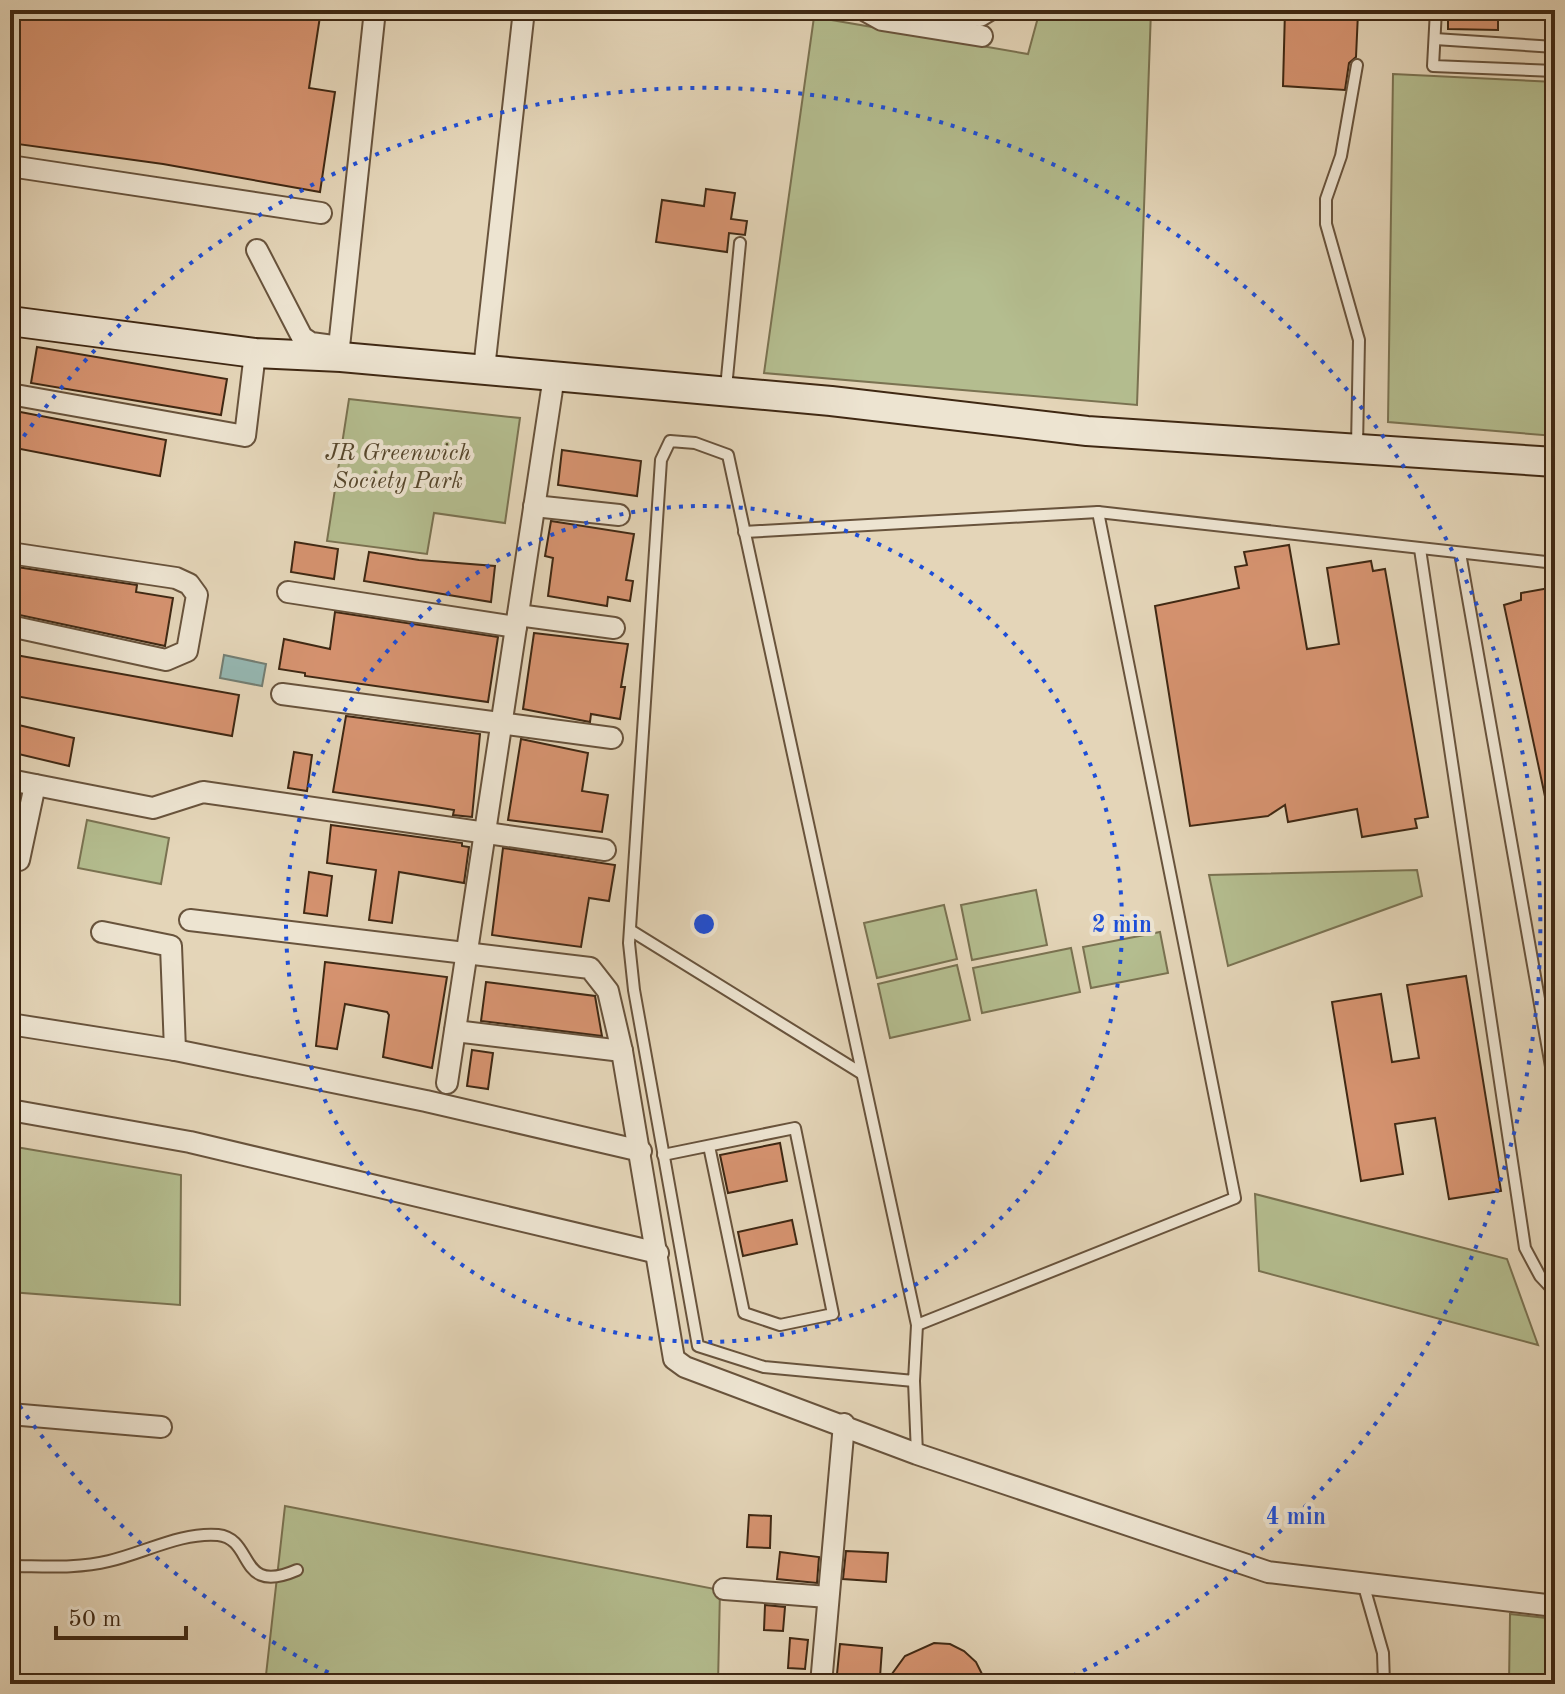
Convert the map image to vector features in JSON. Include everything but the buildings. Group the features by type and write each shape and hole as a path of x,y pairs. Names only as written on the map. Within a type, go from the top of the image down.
{"street":[{"path":"339,347 375,10"},
{"path":"484,364 524,10"},
{"path":"864,10 882,20 982,36"},
{"path":"916,10 980,16 990,10"},
{"path":"10,166 321,213"},
{"path":"257,250 302,337 311,343 484,364 554,376 1087,431 1555,462"},
{"path":"10,321 255,353 484,364"},
{"path":"10,394 245,436 255,353"},
{"path":"447,1083 554,376"},
{"path":"534,506 619,515"},
{"path":"10,553 176,578 189,584 197,595 187,651 166,660 10,626"},
{"path":"288,592 517,621 614,628"},
{"path":"282,694 612,738"},
{"path":"10,780 153,808 203,792 605,850"},
{"path":"19,860 35,785"},
{"path":"190,920 466,956 590,968 608,991 641,1151 674,1359 685,1367 844,1424 917,1454 1268,1572 1555,1606"},
{"path":"102,932 171,946 175,1050"},
{"path":"10,1024 175,1050 426,1101 641,1151"},
{"path":"455,1031 622,1051"},
{"path":"10,1110 190,1142 658,1253"},
{"path":"10,1414 161,1427"},
{"path":"821,1684 844,1424"},
{"path":"724,1589 828,1597"}],"lane":[{"path":"1436,10 1433,66 1555,71"},
{"path":"1435,39 1555,47"},
{"path":"1357,65 1341,156 1326,199 1331,248 1353,312 1359,340 1357,449"},
{"path":"726,392 740,243"},
{"path":"914,1381 764,1367 698,1346 634,990 630,930 661,460 670,441 695,443 728,455 917,1325 914,1381 917,1454"},
{"path":"917,1325 1235,1198 1098,512"},
{"path":"744,532 1098,512 1555,563"},
{"path":"1420,549 1525,1248 1540,1276 1555,1292"},
{"path":"1460,553 1555,1089"},
{"path":"630,930 861,1073"},
{"path":"663,1155 795,1128 833,1314 780,1325 744,1313 709,1146"},
{"path":"10,1566 94,1564 204,1534 223,1536 237,1548 250,1568 262,1577 280,1578 297,1570"},
{"path":"1363,1583 1383,1653 1384,1684"}],"green space":[{"path":"1040,10 1151,10 1137,405 764,373 814,17 1028,54"},
{"path":"1393,74 1555,82 1555,436 1388,422"},
{"name":"JR Greenwich Society Park","path":"349,399 520,418 505,523 434,513 427,554 327,541"},
{"path":"87,820 169,838 161,884 78,868"},
{"path":"1417,870 1422,896 1228,966 1209,875"},
{"path":"1036,890 1047,945 972,960 961,905"},
{"path":"944,905 957,959 877,978 864,923"},
{"path":"1160,932 1168,973 1091,988 1083,947"},
{"path":"1071,948 1080,992 982,1013 973,968"},
{"path":"957,965 970,1020 890,1038 878,984"},
{"path":"10,1146 181,1175 180,1305 10,1292"},
{"path":"1255,1194 1507,1259 1538,1345 1259,1271"},
{"path":"285,1506 720,1590 718,1684 265,1684"},
{"path":"1510,1614 1555,1619 1555,1684 1509,1684"}],"water":[{"path":"224,655 266,664 262,686 220,678"}]}
